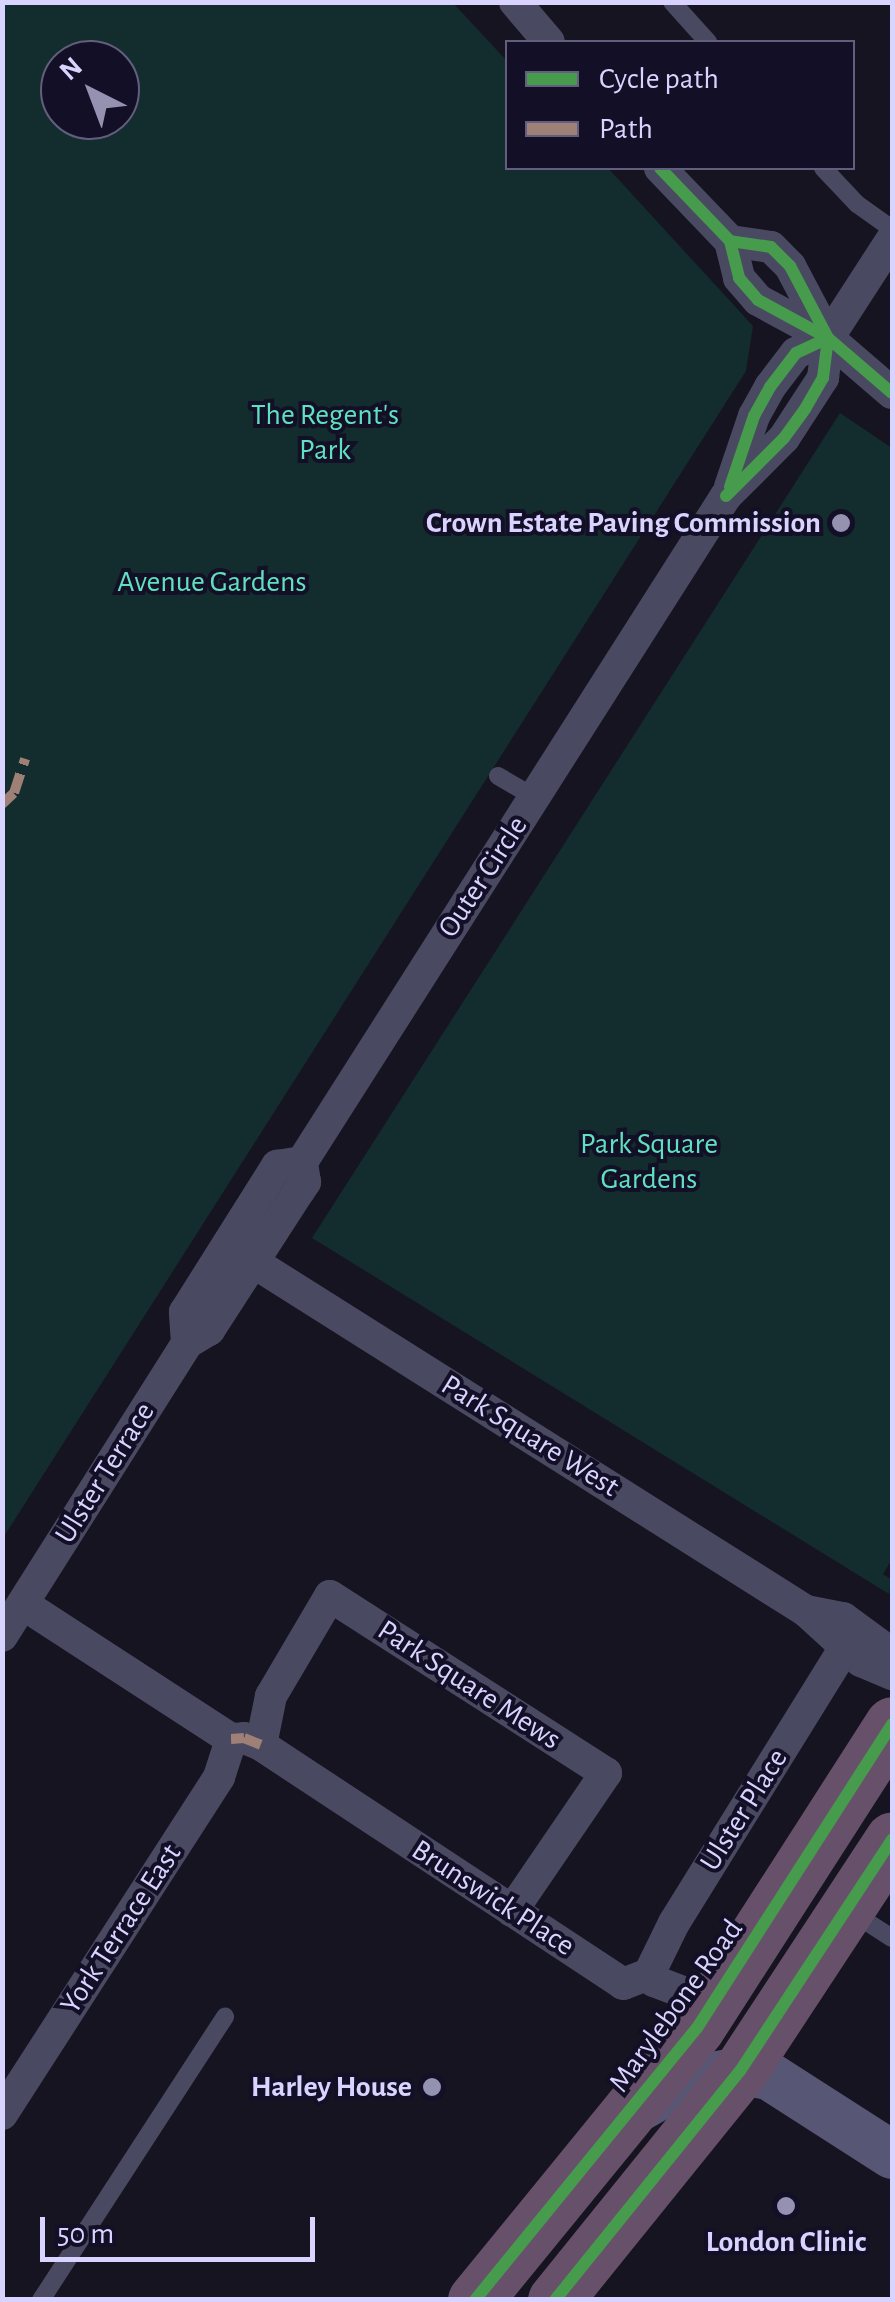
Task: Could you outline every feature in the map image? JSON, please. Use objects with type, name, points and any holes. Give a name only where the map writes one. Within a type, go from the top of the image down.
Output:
[{"type":"highway","name":"Marylebone Road","points":[[475,2300],[714,2004],[892,1724]]},
{"type":"highway","points":[[556,2300],[740,2071],[870,1924],[892,1840]]},
{"type":"street","points":[[662,170],[730,242],[739,278],[758,300],[828,338],[892,392]]},
{"type":"street","points":[[828,338],[892,239]]},
{"type":"street","points":[[730,242],[772,246],[790,266],[828,338]]},
{"type":"street","name":"Outer Circle","points":[[254,1262],[304,1182],[302,1162],[726,496],[754,416],[770,387],[796,354],[828,338]]},
{"type":"street","name":"Ulster Terrace","points":[[188,1342],[185,1312],[194,1297],[277,1166],[302,1162]]},
{"type":"street","name":"Ulster Terrace","points":[[23,1604],[188,1342],[209,1330],[254,1262]]},
{"type":"street","name":"Park Square West","points":[[254,1262],[806,1611],[844,1650],[877,1671],[892,1674]]},
{"type":"street","name":"Park Square Mews","points":[[246,1742],[330,1596],[606,1773],[512,1911]]},
{"type":"street","points":[[2,1636],[23,1604]]},
{"type":"street","name":"Brunswick Place","points":[[23,1604],[623,1984],[649,1974],[654,1981],[714,2004]]},
{"type":"street","name":"Park Square West","points":[[806,1611],[842,1618],[892,1654]]},
{"type":"street","name":"Ulster Place","points":[[649,1974],[674,1923],[844,1650]]},
{"type":"street","name":"York Terrace East","points":[[2,2114],[219,1776],[246,1742]]},
{"type":"street","points":[[628,2114],[685,2082],[740,2071],[769,2076],[892,2155]]},
{"type":"lane","points":[[672,2],[706,40]]},
{"type":"lane","points":[[825,170],[857,204],[892,230]]},
{"type":"lane","points":[[498,776],[534,797]]},
{"type":"lane","points":[[42,2300],[225,2017]]},
{"type":"green space","name":"The Regent's Park","points":[[3,2],[453,3],[505,59],[505,170],[610,170],[753,326],[746,371],[3,1538]]},
{"type":"green space","name":"Park Square Gardens","points":[[840,413],[892,448],[892,1559],[883,1574],[892,1580],[889,1594],[312,1238]]},
{"type":"marked path","points":[[2,804],[14,793],[25,759]]},
{"type":"marked path","points":[[231,1739],[244,1738],[261,1745]]},
{"type":"cycle path","points":[[662,170],[730,241],[739,278],[758,300],[828,338],[892,393]]},
{"type":"cycle path","points":[[726,496],[784,438],[805,409],[823,378],[828,338],[790,266],[771,247],[730,241]]},
{"type":"cycle path","points":[[730,487],[754,416],[770,387],[796,353],[828,338]]},
{"type":"cycle path","points":[[475,2300],[697,2028],[892,1724]]},
{"type":"cycle path","points":[[555,2300],[740,2071],[892,1840]]},
{"type":"place","name":"Crown Estate Paving Commission","points":[[841,523]]},
{"type":"place","name":"Harley House","points":[[432,2087]]},
{"type":"place","name":"London Clinic","points":[[786,2206]]},
{"type":"park label","name":"Avenue Gardens","points":[[212,582]]}]
